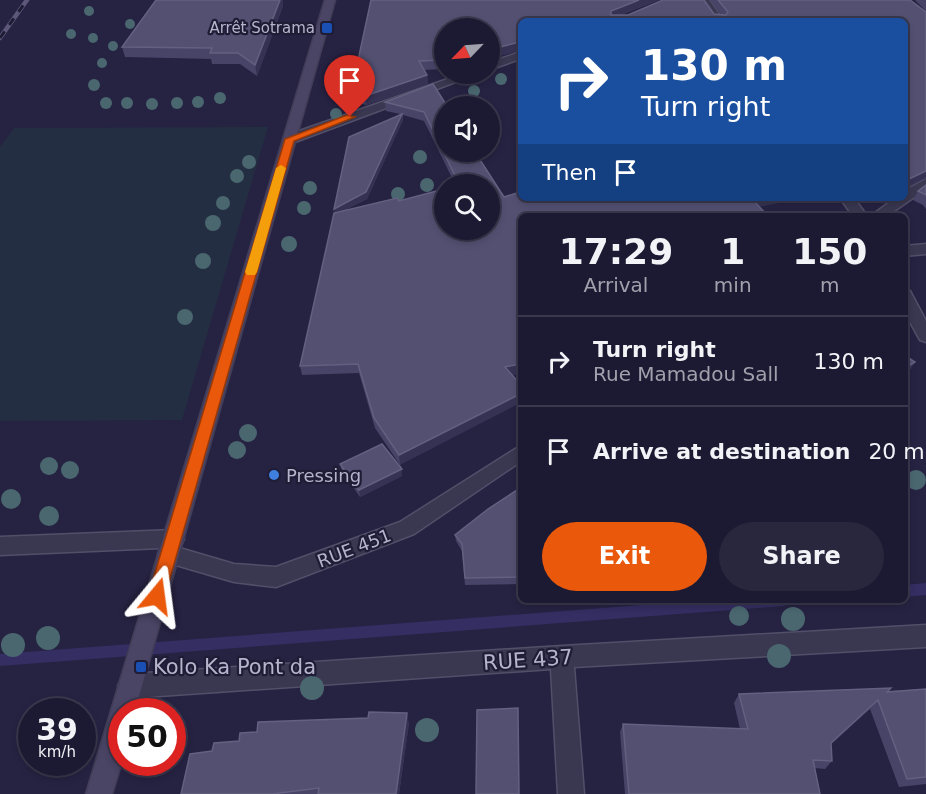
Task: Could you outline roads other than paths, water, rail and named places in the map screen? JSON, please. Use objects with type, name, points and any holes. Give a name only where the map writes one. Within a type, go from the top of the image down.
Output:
[{"type":"main road","points":[[127,698],[330,0]]},
{"type":"main road","points":[[99,794],[108,764]]},
{"type":"street","points":[[704,0],[717,18]]},
{"type":"street","points":[[500,63],[518,57]]},
{"type":"street","points":[[290,139],[443,84]]},
{"type":"street","points":[[908,195],[926,183]]},
{"type":"street","points":[[882,213],[900,201]]},
{"type":"street","points":[[908,250],[926,249]]},
{"type":"street","points":[[908,303],[926,336]]},
{"type":"street","name":"RUE 451","points":[[0,546],[171,546],[234,573],[276,576],[407,528],[518,454]]},
{"type":"street","name":"RUE 437","points":[[130,687],[562,657],[926,636]]},
{"type":"street","points":[[562,657],[572,794]]},
{"type":"waterway","points":[[908,591],[926,589]]},
{"type":"waterway","points":[[0,660],[745,603]]},
{"type":"railway","points":[[0,38],[27,0]]},
{"type":"place","name":"Arrêt Sotrama","points":[[327,28]]},
{"type":"place","name":"Pressing","points":[[274,475]]},
{"type":"place","name":"Kolo Ka Pont da","points":[[141,667]]}]
